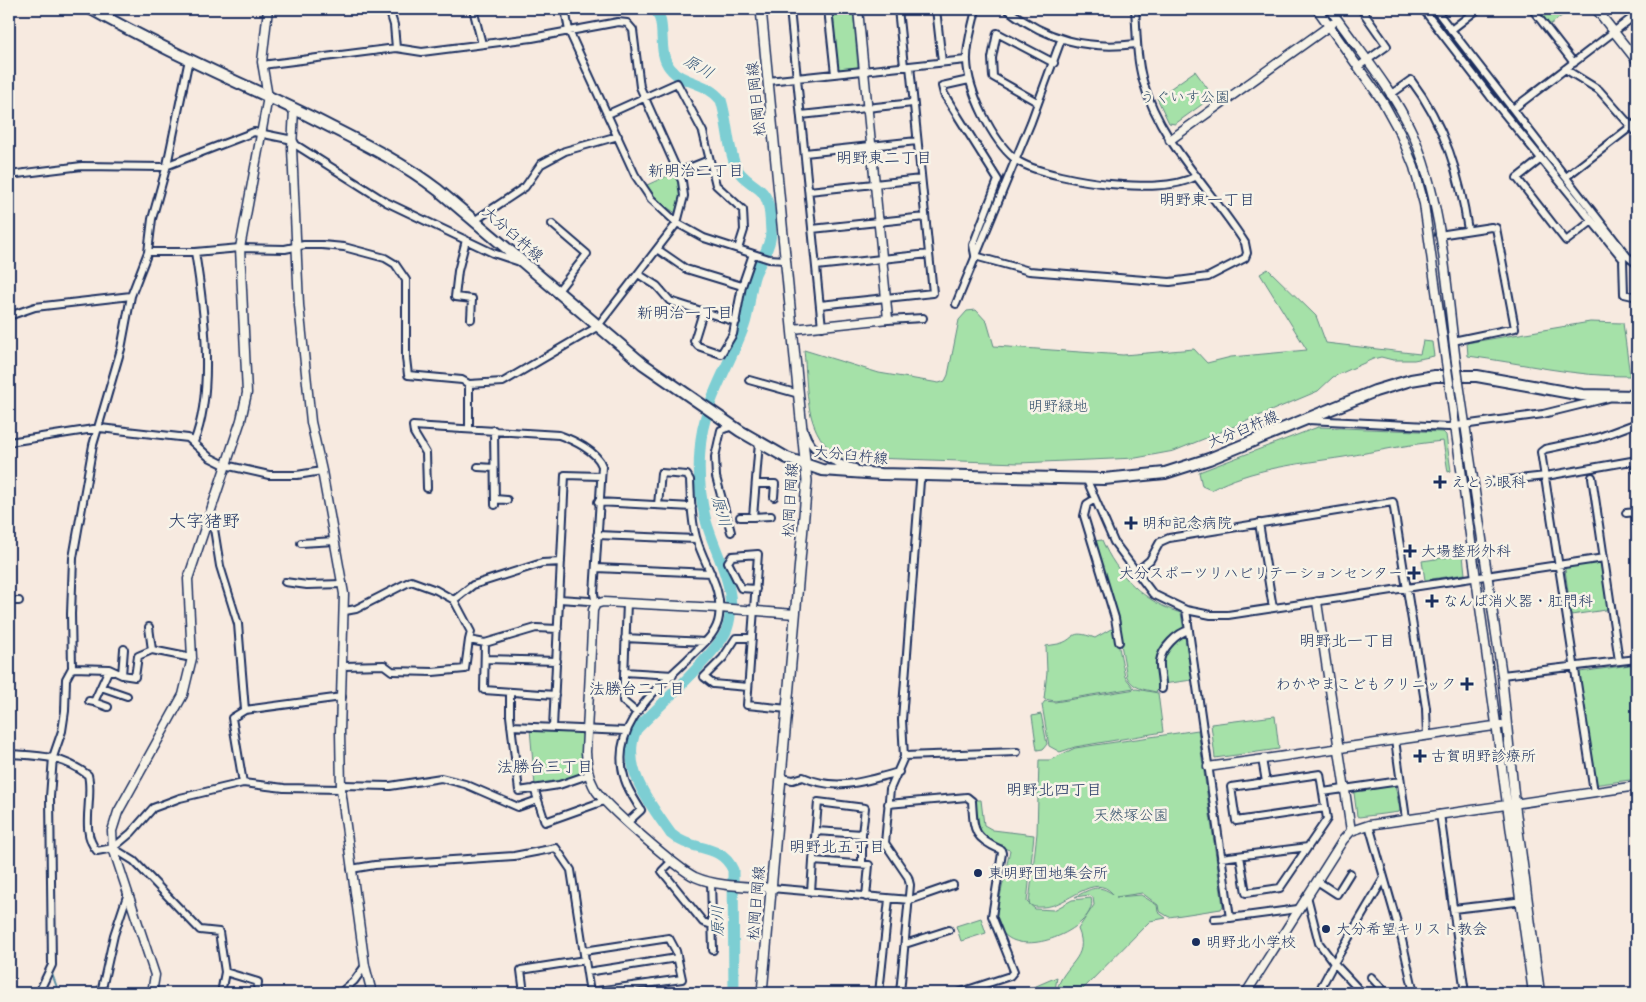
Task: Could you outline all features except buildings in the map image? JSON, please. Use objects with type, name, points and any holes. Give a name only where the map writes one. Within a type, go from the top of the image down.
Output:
[{"type":"main road","name":"大分臼杵線","points":[[91,9],[139,36],[294,109],[410,169],[643,364],[733,426],[787,458],[806,466],[836,471],[881,474],[1104,479],[1165,473],[1209,459],[1388,386],[1411,380],[1446,375],[1477,376],[1569,394],[1611,397],[1637,396]]},
{"type":"main road","name":"松岡日岡線","points":[[761,9],[806,466],[788,709],[771,888],[765,992]]},
{"type":"street","points":[[152,993],[155,974],[113,848],[112,831],[118,812],[183,696],[192,658],[188,579],[225,465],[242,420],[247,393],[240,248],[268,97],[262,66],[268,9]]},
{"type":"street","points":[[389,9],[394,25],[396,48]]},
{"type":"street","points":[[473,9],[482,44]]},
{"type":"street","points":[[564,9],[569,31],[635,175],[651,199],[677,223],[704,238],[769,260],[786,260]]},
{"type":"street","points":[[790,9],[822,327]]},
{"type":"street","points":[[828,9],[835,74]]},
{"type":"street","points":[[858,9],[887,320]]},
{"type":"street","points":[[820,305],[933,292],[913,103],[898,9]]},
{"type":"street","points":[[936,9],[942,62]]},
{"type":"street","points":[[976,9],[966,60],[970,80],[985,119],[1015,159],[1059,176],[1097,183],[1152,185],[1176,182],[1197,176]]},
{"type":"street","points":[[1007,9],[1024,22],[1061,40],[1101,46],[1136,44]]},
{"type":"street","points":[[975,256],[1009,267],[1050,273],[1170,282],[1200,279],[1216,275],[1245,258],[1246,247],[1170,140],[1157,117],[1145,88],[1136,44],[1135,9]]},
{"type":"street","points":[[1317,9],[1359,66],[1393,118],[1418,178],[1449,382],[1496,726],[1511,805],[1537,993],[1528,993]]},
{"type":"street","points":[[1330,9],[1390,95],[1409,126],[1422,157],[1431,189],[1502,675],[1508,724],[1511,805]]},
{"type":"street","points":[[1359,66],[1387,46],[1361,9]]},
{"type":"street","points":[[1423,9],[1490,96],[1592,222],[1626,258],[1637,264]]},
{"type":"street","points":[[1435,9],[1566,177],[1626,258],[1624,294],[1637,297]]},
{"type":"street","points":[[1452,30],[1478,9]]},
{"type":"street","points":[[1532,9],[1574,63]]},
{"type":"street","points":[[1596,9],[1637,61]]},
{"type":"street","points":[[1513,110],[1635,16],[1637,25]]},
{"type":"street","points":[[1170,140],[1337,20]]},
{"type":"street","points":[[148,252],[196,252],[240,248],[285,249],[304,245],[344,246],[385,258],[396,264],[406,280],[406,358],[408,376],[462,380],[469,384],[503,382],[597,327],[677,223],[684,196],[678,172],[644,98],[638,79],[634,32],[630,25],[618,22],[422,52],[396,48],[262,66]]},
{"type":"street","points":[[1037,102],[993,77],[992,58],[997,33],[1054,63]]},
{"type":"street","points":[[956,304],[1054,63],[1061,40]]},
{"type":"street","points":[[42,993],[41,988],[51,971],[53,958],[50,798],[53,757],[62,731],[66,679],[72,668],[70,614],[73,558],[90,462],[121,349],[131,296],[148,252],[152,219],[167,165],[189,59]]},
{"type":"street","points":[[768,81],[966,60]]},
{"type":"street","points":[[1565,70],[1599,90],[1634,124],[1637,133]]},
{"type":"street","points":[[970,80],[942,86],[944,94],[998,180],[973,245],[975,256]]},
{"type":"street","points":[[1390,95],[1411,80],[1431,110],[1447,143],[1458,176],[1468,230]]},
{"type":"street","points":[[608,114],[676,83],[703,132],[709,160],[718,187],[743,210],[744,230],[738,249]]},
{"type":"street","points":[[801,115],[913,103]]},
{"type":"street","points":[[294,109],[293,140],[299,305],[307,387],[311,422],[343,584],[345,611],[341,787],[365,966],[372,993]]},
{"type":"street","points":[[1566,177],[1634,124]]},
{"type":"street","points":[[9,176],[82,166],[167,165],[251,133],[261,133],[293,140]]},
{"type":"street","points":[[474,221],[525,187],[541,164],[565,151],[618,136]]},
{"type":"street","points":[[293,140],[296,146],[346,179],[386,202],[493,253],[524,263]]},
{"type":"street","points":[[805,153],[917,141]]},
{"type":"street","points":[[1541,159],[1517,178],[1566,241],[1592,222]]},
{"type":"street","points":[[678,172],[709,160]]},
{"type":"street","points":[[809,191],[921,179]]},
{"type":"street","points":[[812,229],[925,217]]},
{"type":"street","points":[[552,224],[587,254],[557,292]]},
{"type":"street","points":[[1439,235],[1493,227],[1498,231],[1515,328],[1453,341]]},
{"type":"street","points":[[466,240],[458,271],[455,297],[472,299],[471,319]]},
{"type":"street","points":[[657,249],[686,269],[742,286]]},
{"type":"street","points":[[194,442],[204,406],[203,312],[196,252]]},
{"type":"street","points":[[703,312],[694,340],[698,346],[721,354],[732,338],[742,286],[754,254]]},
{"type":"street","points":[[816,266],[929,254]]},
{"type":"street","points":[[638,274],[657,286],[670,302],[736,322]]},
{"type":"street","points":[[9,316],[34,307],[131,296]]},
{"type":"street","points":[[793,329],[923,318]]},
{"type":"street","points":[[749,380],[799,394]]},
{"type":"street","points":[[469,384],[469,428]]},
{"type":"street","points":[[1305,420],[1455,427],[1570,408],[1611,397]]},
{"type":"street","points":[[802,422],[810,443],[824,458],[839,465],[881,474]]},
{"type":"street","points":[[1594,792],[1560,564],[1541,452],[1546,448],[1596,438],[1637,423]]},
{"type":"street","points":[[427,488],[426,453],[414,433],[413,426],[559,435],[573,440],[600,459],[602,466],[598,502],[594,594],[596,604],[593,610],[587,730],[588,775],[604,801],[672,861],[695,877],[723,884],[889,899],[910,900],[953,885]]},
{"type":"street","points":[[731,532],[716,477],[715,457],[722,430],[733,426]]},
{"type":"street","points":[[9,442],[100,428],[188,438],[208,457],[225,465],[269,475],[297,475],[322,471]]},
{"type":"street","points":[[494,430],[495,502],[507,500]]},
{"type":"street","points":[[753,517],[759,442]]},
{"type":"street","points":[[1490,482],[1546,476],[1636,460],[1635,469]]},
{"type":"street","points":[[478,467],[494,468]]},
{"type":"street","points":[[628,822],[641,810],[625,780],[620,761],[625,732],[636,712],[705,642],[716,627],[722,608],[718,589],[696,539],[690,480],[687,475],[661,473],[658,505]]},
{"type":"street","points":[[900,993],[910,900],[908,877],[884,843],[890,789],[899,772],[904,756],[904,702],[920,481],[924,474]]},
{"type":"street","points":[[553,728],[565,475],[600,476]]},
{"type":"street","points":[[1592,477],[1619,661]]},
{"type":"street","points":[[1086,478],[1114,542],[1153,594],[1186,610],[1221,615],[1487,577],[1604,558]]},
{"type":"street","points":[[756,484],[775,484],[774,497]]},
{"type":"street","points":[[1095,499],[1087,504],[1084,516],[1115,618],[1119,642]]},
{"type":"street","points":[[598,502],[692,507]]},
{"type":"street","points":[[1137,571],[1150,560],[1157,546],[1164,540],[1393,502],[1427,716],[1427,736]]},
{"type":"street","points":[[211,509],[220,566],[238,624],[245,710]]},
{"type":"street","points":[[1626,514],[1637,512]]},
{"type":"street","points":[[740,517],[771,516]]},
{"type":"street","points":[[1259,523],[1273,608]]},
{"type":"street","points":[[597,535],[696,539]]},
{"type":"street","points":[[301,543],[335,541]]},
{"type":"street","points":[[756,589],[741,588],[728,562],[732,556],[758,554],[756,589],[747,706],[788,709]]},
{"type":"street","points":[[454,600],[474,585],[542,563],[561,562]]},
{"type":"street","points":[[596,568],[711,573]]},
{"type":"street","points":[[343,666],[384,665],[392,671],[433,672],[465,669],[471,632],[454,600],[436,590],[411,581],[356,609],[345,611]]},
{"type":"street","points":[[285,582],[306,585],[343,584]]},
{"type":"street","points":[[560,599],[589,601],[596,604],[603,602],[627,603],[795,614]]},
{"type":"street","points":[[9,601],[19,601]]},
{"type":"street","points":[[1317,602],[1351,831]]},
{"type":"street","points":[[627,603],[623,701],[636,712]]},
{"type":"street","points":[[1186,610],[1230,918]]},
{"type":"street","points":[[149,627],[152,650]]},
{"type":"street","points":[[469,640],[485,643],[536,628],[558,629]]},
{"type":"street","points":[[1162,689],[1160,660],[1163,652],[1182,632],[1189,630]]},
{"type":"street","points":[[625,638],[705,642]]},
{"type":"street","points":[[748,687],[713,684],[704,677],[723,658],[736,638],[752,638]]},
{"type":"street","points":[[485,643],[484,690],[555,695]]},
{"type":"street","points":[[122,676],[124,649]]},
{"type":"street","points":[[72,668],[109,669],[122,676],[135,677],[138,656],[152,650],[192,658]]},
{"type":"street","points":[[485,659],[557,661]]},
{"type":"street","points":[[1502,675],[1637,659]]},
{"type":"street","points":[[108,707],[91,701],[101,687],[109,669]]},
{"type":"street","points":[[624,672],[673,675]]},
{"type":"street","points":[[101,687],[126,696]]},
{"type":"street","points":[[510,692],[511,726],[519,791],[559,785],[588,775]]},
{"type":"street","points":[[243,783],[232,718],[245,710],[342,697]]},
{"type":"street","points":[[1208,767],[1508,724]]},
{"type":"street","points":[[511,726],[625,732]]},
{"type":"street","points":[[1395,740],[1406,819]]},
{"type":"street","points":[[904,756],[1017,752]]},
{"type":"street","points":[[9,754],[53,757],[69,762],[88,775],[88,820],[91,841],[97,851],[113,848],[131,833],[153,808],[180,798],[243,783],[284,788],[390,786],[441,778],[465,784],[518,807],[538,800]]},
{"type":"street","points":[[1262,759],[1266,782]]},
{"type":"street","points":[[780,778],[793,780],[803,777],[818,784],[842,786],[899,772]]},
{"type":"street","points":[[1240,856],[1246,893],[1280,888],[1327,819],[1320,774],[1231,787],[1236,821],[1325,808]]},
{"type":"street","points":[[1323,792],[1400,781]]},
{"type":"street","points":[[1246,993],[1298,909],[1351,831],[1369,825],[1406,819],[1637,786]]},
{"type":"street","points":[[534,788],[545,822],[604,801]]},
{"type":"street","points":[[888,804],[967,797],[972,801],[976,834],[984,842],[1001,850],[992,916],[1014,971],[1010,976],[958,993]]},
{"type":"street","points":[[811,892],[818,802],[865,808],[862,834],[862,864]]},
{"type":"street","points":[[1440,814],[1465,993]]},
{"type":"street","points":[[1369,825],[1402,940],[1414,993]]},
{"type":"street","points":[[816,831],[862,834]]},
{"type":"street","points":[[1221,858],[1308,847]]},
{"type":"street","points":[[113,848],[134,861],[200,930],[219,932],[224,972],[220,993]]},
{"type":"street","points":[[351,869],[375,865],[514,856],[556,848],[571,870],[590,993],[682,979],[678,958],[669,938],[584,951]]},
{"type":"street","points":[[672,861],[662,871],[703,922],[712,925]]},
{"type":"street","points":[[813,861],[868,865],[866,897]]},
{"type":"street","points":[[1317,881],[1337,894],[1350,873]]},
{"type":"street","points":[[1318,993],[1384,878]]},
{"type":"street","points":[[712,882],[713,950]]},
{"type":"street","points":[[101,993],[114,935],[128,892]]},
{"type":"street","points":[[1307,896],[1319,943],[1334,963],[1362,993]]},
{"type":"street","points":[[879,993],[889,899]]},
{"type":"street","points":[[1453,909],[1524,901]]},
{"type":"street","points":[[1214,919],[1298,909]]},
{"type":"street","points":[[905,944],[949,930]]},
{"type":"street","points":[[587,972],[678,958]]},
{"type":"street","points":[[524,993],[521,970],[585,960]]},
{"type":"street","points":[[340,993],[354,981],[365,966]]},
{"type":"street","points":[[224,972],[255,980],[259,985],[258,993]]},
{"type":"street","points":[[1371,978],[1386,993]]},
{"type":"street","points":[[1322,986],[1329,993]]},
{"type":"green space","points":[[830,9],[853,9],[858,68],[838,71]]},
{"type":"green space","points":[[1535,9],[1571,9],[1551,24],[1548,24]]},
{"type":"green space","name":"うぐいす公園","points":[[1195,71],[1213,96],[1207,101],[1203,99],[1204,103],[1175,124],[1169,123],[1157,98]]},
{"type":"green space","points":[[676,172],[681,200],[677,214],[659,202],[647,185]]},
{"type":"green space","name":"明野緑地","points":[[1268,269],[1316,316],[1326,343],[1420,354],[1423,341],[1432,342],[1434,356],[1414,360],[1393,360],[1381,357],[1373,359],[1333,377],[1318,391],[1216,434],[1174,451],[1136,458],[1019,463],[842,457],[829,449],[820,438],[814,425],[807,396],[804,350],[879,373],[939,383],[945,381],[948,375],[959,320],[967,311],[976,310],[987,322],[994,346],[1123,355],[1194,349],[1207,363],[1231,357],[1307,350],[1260,274]]},
{"type":"green space","points":[[1590,322],[1623,323],[1630,376],[1569,372],[1468,356],[1467,343]]},
{"type":"green space","points":[[1318,427],[1443,432],[1446,435],[1451,471],[1448,472],[1443,441],[1276,468],[1243,477],[1211,490],[1202,486],[1199,472]]},
{"type":"green space","points":[[1102,540],[1115,564],[1133,586],[1155,602],[1181,613],[1192,680],[1163,684],[1156,692],[1136,686],[1127,677],[1116,617],[1094,541]]},
{"type":"green space","points":[[1463,555],[1465,574],[1425,580],[1422,561]]},
{"type":"green space","points":[[1602,561],[1609,606],[1606,610],[1571,615],[1565,569],[1569,564]]},
{"type":"green space","points":[[1111,629],[1116,633],[1125,677],[1134,688],[1055,701],[1044,699],[1047,672],[1046,646],[1064,642],[1076,634],[1095,638]]},
{"type":"green space","points":[[1637,664],[1637,779],[1593,785],[1578,676],[1580,672]]},
{"type":"green space","points":[[1136,689],[1158,693],[1163,732],[1075,747],[1060,752],[1049,746],[1042,705],[1045,701],[1055,702]]},
{"type":"green space","points":[[1041,714],[1047,744],[1043,749],[1037,750],[1032,716]]},
{"type":"green space","points":[[1275,716],[1279,749],[1215,758],[1211,724]]},
{"type":"green space","points":[[530,729],[580,732],[583,736],[583,771],[568,780],[535,786]]},
{"type":"green space","name":"天然塚公園","points":[[1198,730],[1223,906],[1221,909],[1169,917],[1159,911],[1158,905],[1142,893],[1116,897],[1141,895],[1157,905],[1158,912],[1166,918],[1150,921],[1079,993],[1059,993],[1057,990],[1060,981],[1079,955],[1081,939],[1078,929],[1094,905],[1093,897],[1089,895],[1075,897],[1095,888],[1103,889],[1113,894],[1106,888],[1097,886],[1052,905],[1035,907],[1029,903],[1037,833],[1039,760],[1050,760],[1075,748]]},
{"type":"green space","points":[[1395,785],[1399,812],[1357,816],[1354,793],[1356,791]]},
{"type":"green space","points":[[976,800],[981,800],[984,825],[993,830],[1034,835],[1027,902],[1035,909],[1054,910],[1072,900],[1091,898],[1090,911],[1080,923],[1065,933],[1047,940],[1028,943],[1012,940],[1001,930],[997,911],[1010,850],[1003,848],[1003,845],[985,841],[976,827]]},
{"type":"green space","points":[[981,918],[986,933],[961,941],[956,926]]},
{"type":"green space","points":[[1057,977],[1055,991],[1058,993],[1020,993]]},
{"type":"waterway","name":"原川","points":[[655,9],[661,23],[666,61],[675,73],[708,89],[721,100],[736,167],[743,177],[764,194],[770,215],[771,237],[755,274],[744,326],[711,402],[702,433],[700,450],[700,485],[704,512],[729,587],[731,601],[727,629],[722,639],[700,665],[636,730],[632,744],[632,758],[640,785],[646,798],[671,834],[679,840],[721,855],[733,870],[734,993]]},
{"type":"waterway","points":[[51,971],[59,993]]},
{"type":"place","name":"えとう眼科","points":[[1440,482]]},
{"type":"place","name":"明和記念病院","points":[[1131,523]]},
{"type":"place","name":"大場整形外科","points":[[1410,551]]},
{"type":"place","name":"大分スポーツリハビリテーションセンター","points":[[1414,573]]},
{"type":"place","name":"なんば消火器・肛門科","points":[[1432,601]]},
{"type":"place","name":"わかやまこどもクリニック","points":[[1467,684]]},
{"type":"place","name":"古賀明野診療所","points":[[1420,756]]},
{"type":"place","name":"東明野団地集会所","points":[[978,873]]},
{"type":"place","name":"大分希望キリスト教会","points":[[1326,929]]},
{"type":"place","name":"明野北小学校","points":[[1196,942]]},
{"type":"district","name":"明野東二丁目","points":[[884,157]]},
{"type":"district","name":"新明治二丁目","points":[[696,170]]},
{"type":"district","name":"明野東一丁目","points":[[1207,199]]},
{"type":"district","name":"新明治一丁目","points":[[685,312]]},
{"type":"district","name":"大字猪野","points":[[204,521]]},
{"type":"district","name":"明野北一丁目","points":[[1347,640]]},
{"type":"district","name":"法勝台二丁目","points":[[637,688]]},
{"type":"district","name":"法勝台三丁目","points":[[545,766]]},
{"type":"district","name":"明野北四丁目","points":[[1054,789]]},
{"type":"district","name":"明野北五丁目","points":[[837,846]]}]
